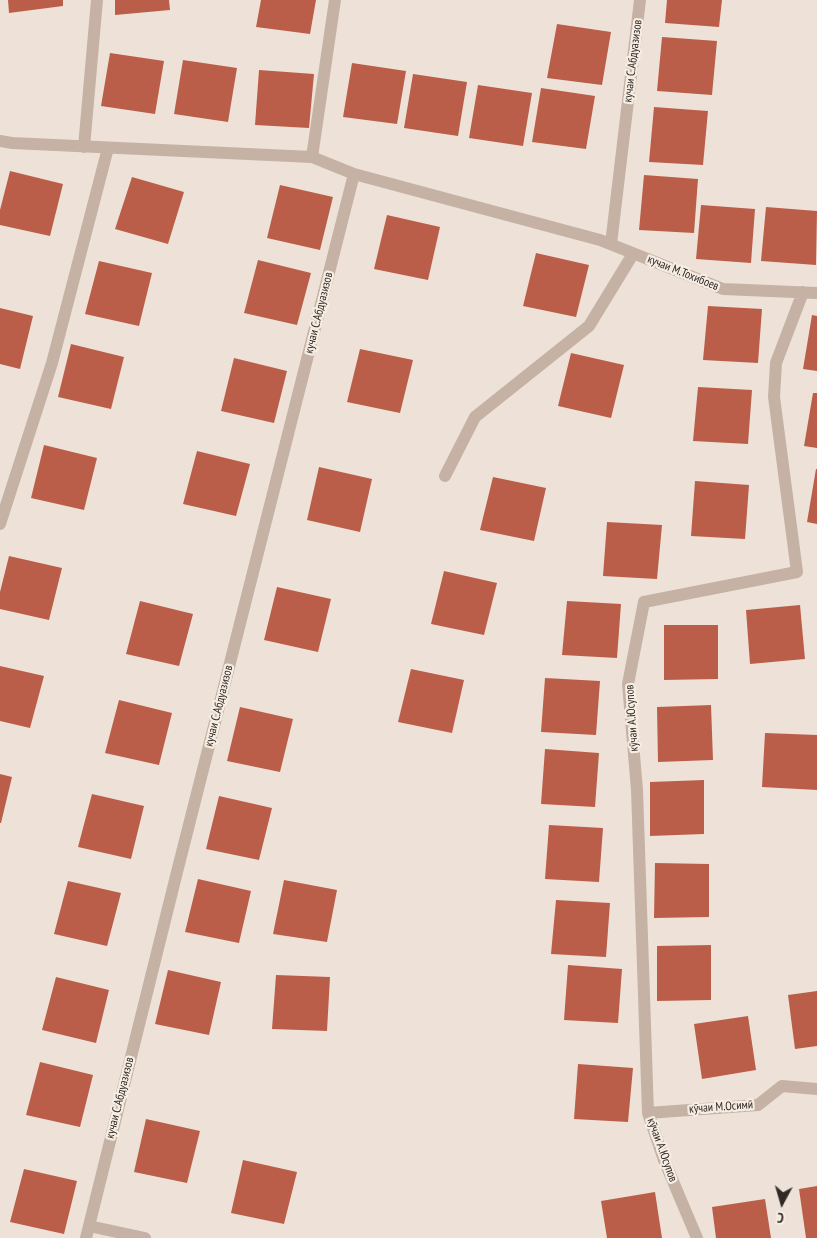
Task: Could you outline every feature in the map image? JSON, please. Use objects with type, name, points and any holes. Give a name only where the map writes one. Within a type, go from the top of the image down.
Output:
[{"type":"street","points":[[84,147],[97,0]]},
{"type":"street","points":[[312,156],[335,0]]},
{"type":"street","name":"кучаи С.Абдуазизов","points":[[611,244],[640,0]]},
{"type":"street","points":[[0,141],[84,147],[312,156],[354,174],[611,244]]},
{"type":"street","points":[[0,524],[52,363],[108,148]]},
{"type":"street","name":"кучаи С.Абдуазизов","points":[[87,1232],[354,174]]},
{"type":"street","name":"кучаи М.Тохибоев","points":[[611,244],[723,290],[817,293]]},
{"type":"street","points":[[445,476],[474,417],[589,326],[633,254]]},
{"type":"street","name":"кӯчаи А.Юсупов","points":[[698,1238],[664,1160],[648,1113],[637,790],[628,684],[644,602],[797,572],[774,397],[776,363],[803,292]]},
{"type":"street","name":"кӯчаи М.Осимӣ","points":[[648,1113],[758,1105],[782,1086],[817,1089]]},
{"type":"street","points":[[87,1232],[146,1238]]},
{"type":"building","points":[[8,0],[63,0],[63,6],[9,13]]},
{"type":"building","points":[[115,0],[169,0],[170,10],[115,15]]},
{"type":"building","points":[[261,0],[316,0],[310,34],[256,27]]},
{"type":"building","points":[[667,0],[722,0],[719,27],[665,23]]},
{"type":"building","points":[[557,24],[611,32],[602,85],[547,78]]},
{"type":"building","points":[[662,37],[717,41],[712,95],[657,91]]},
{"type":"building","points":[[110,53],[164,61],[155,114],[101,106]]},
{"type":"building","points":[[183,60],[237,68],[228,122],[174,114]]},
{"type":"building","points":[[352,63],[406,71],[397,124],[343,117]]},
{"type":"building","points":[[259,70],[314,74],[309,128],[255,125]]},
{"type":"building","points":[[413,74],[467,82],[458,136],[404,128]]},
{"type":"building","points":[[478,85],[532,93],[523,146],[469,138]]},
{"type":"building","points":[[541,88],[595,96],[586,149],[532,142]]},
{"type":"building","points":[[654,107],[708,111],[703,165],[649,162]]},
{"type":"building","points":[[10,171],[63,184],[50,236],[0,225],[0,210]]},
{"type":"building","points":[[644,175],[698,179],[694,233],[639,230]]},
{"type":"building","points":[[132,177],[184,192],[168,244],[115,229]]},
{"type":"building","points":[[280,185],[333,197],[320,250],[267,238]]},
{"type":"building","points":[[701,205],[755,209],[751,263],[696,259]]},
{"type":"building","points":[[766,207],[817,211],[816,265],[761,261]]},
{"type":"building","points":[[387,215],[440,227],[428,280],[374,269]]},
{"type":"building","points":[[536,253],[589,265],[576,317],[523,306]]},
{"type":"building","points":[[258,260],[311,273],[297,325],[244,313]]},
{"type":"building","points":[[99,261],[152,273],[139,326],[85,314]]},
{"type":"building","points":[[708,306],[762,309],[758,363],[703,360]]},
{"type":"building","points":[[0,308],[33,316],[20,369],[0,364]]},
{"type":"building","points":[[812,315],[817,316],[817,371],[803,369]]},
{"type":"building","points":[[71,344],[124,357],[111,409],[58,397]]},
{"type":"building","points":[[360,349],[413,360],[400,413],[347,402]]},
{"type":"building","points":[[571,353],[624,365],[611,418],[558,406]]},
{"type":"building","points":[[234,358],[287,371],[274,423],[221,411]]},
{"type":"building","points":[[698,387],[752,390],[748,444],[693,441]]},
{"type":"building","points":[[813,393],[817,393],[817,448],[804,446]]},
{"type":"building","points":[[44,445],[97,458],[84,510],[31,498]]},
{"type":"building","points":[[197,451],[250,464],[236,516],[183,504]]},
{"type":"building","points":[[319,467],[372,479],[360,532],[307,520]]},
{"type":"building","points":[[817,469],[817,524],[807,522]]},
{"type":"building","points":[[493,477],[546,488],[534,541],[480,530]]},
{"type":"building","points":[[695,481],[749,485],[745,539],[691,536]]},
{"type":"building","points":[[607,522],[662,525],[657,579],[603,576]]},
{"type":"building","points":[[9,556],[62,568],[49,620],[0,609],[0,592]]},
{"type":"building","points":[[444,571],[497,583],[484,635],[431,624]]},
{"type":"building","points":[[277,587],[331,599],[318,652],[264,640]]},
{"type":"building","points":[[140,601],[193,614],[179,666],[126,654]]},
{"type":"building","points":[[567,601],[621,604],[617,658],[562,655]]},
{"type":"building","points":[[800,605],[805,659],[750,664],[746,610]]},
{"type":"building","points":[[664,625],[718,625],[718,679],[664,680]]},
{"type":"building","points":[[0,666],[44,676],[30,728],[0,721]]},
{"type":"building","points":[[411,669],[464,680],[452,733],[398,722]]},
{"type":"building","points":[[545,678],[600,681],[596,735],[541,732]]},
{"type":"building","points":[[119,700],[172,713],[159,765],[105,753]]},
{"type":"building","points":[[711,705],[713,760],[658,762],[657,707]]},
{"type":"building","points":[[240,707],[293,719],[280,772],[227,761]]},
{"type":"building","points":[[765,733],[817,735],[817,790],[762,787]]},
{"type":"building","points":[[545,749],[599,753],[595,807],[541,804]]},
{"type":"building","points":[[0,774],[12,777],[1,823],[0,823]]},
{"type":"building","points":[[704,780],[704,834],[650,836],[650,782]]},
{"type":"building","points":[[92,794],[144,806],[131,859],[78,847]]},
{"type":"building","points":[[219,796],[272,808],[259,860],[206,849]]},
{"type":"building","points":[[549,825],[603,828],[599,882],[545,879]]},
{"type":"building","points":[[655,863],[709,864],[709,917],[654,918]]},
{"type":"building","points":[[198,879],[251,891],[239,943],[185,932]]},
{"type":"building","points":[[284,880],[337,890],[327,942],[273,934]]},
{"type":"building","points":[[68,881],[121,893],[107,946],[54,934]]},
{"type":"building","points":[[556,900],[610,903],[606,957],[551,954]]},
{"type":"building","points":[[711,945],[711,1000],[657,1001],[657,946]]},
{"type":"building","points":[[568,965],[622,969],[618,1023],[564,1020]]},
{"type":"building","points":[[168,970],[221,982],[209,1035],[155,1024]]},
{"type":"building","points":[[276,975],[330,977],[327,1031],[272,1029]]},
{"type":"building","points":[[56,977],[109,990],[96,1043],[42,1030]]},
{"type":"building","points":[[817,991],[817,1046],[795,1049],[788,995]]},
{"type":"building","points":[[748,1016],[756,1070],[702,1079],[694,1024]]},
{"type":"building","points":[[40,1062],[93,1075],[80,1127],[26,1115]]},
{"type":"building","points":[[578,1064],[633,1068],[628,1122],[574,1119]]},
{"type":"building","points":[[146,1119],[200,1131],[187,1183],[134,1172]]},
{"type":"building","points":[[243,1160],[297,1172],[284,1224],[231,1213]]},
{"type":"building","points":[[24,1169],[77,1181],[64,1234],[10,1222]]},
{"type":"building","points":[[817,1186],[817,1238],[806,1238],[799,1189]]},
{"type":"building","points":[[655,1192],[662,1238],[607,1238],[601,1201]]},
{"type":"building","points":[[765,1199],[771,1238],[716,1238],[712,1207]]}]
